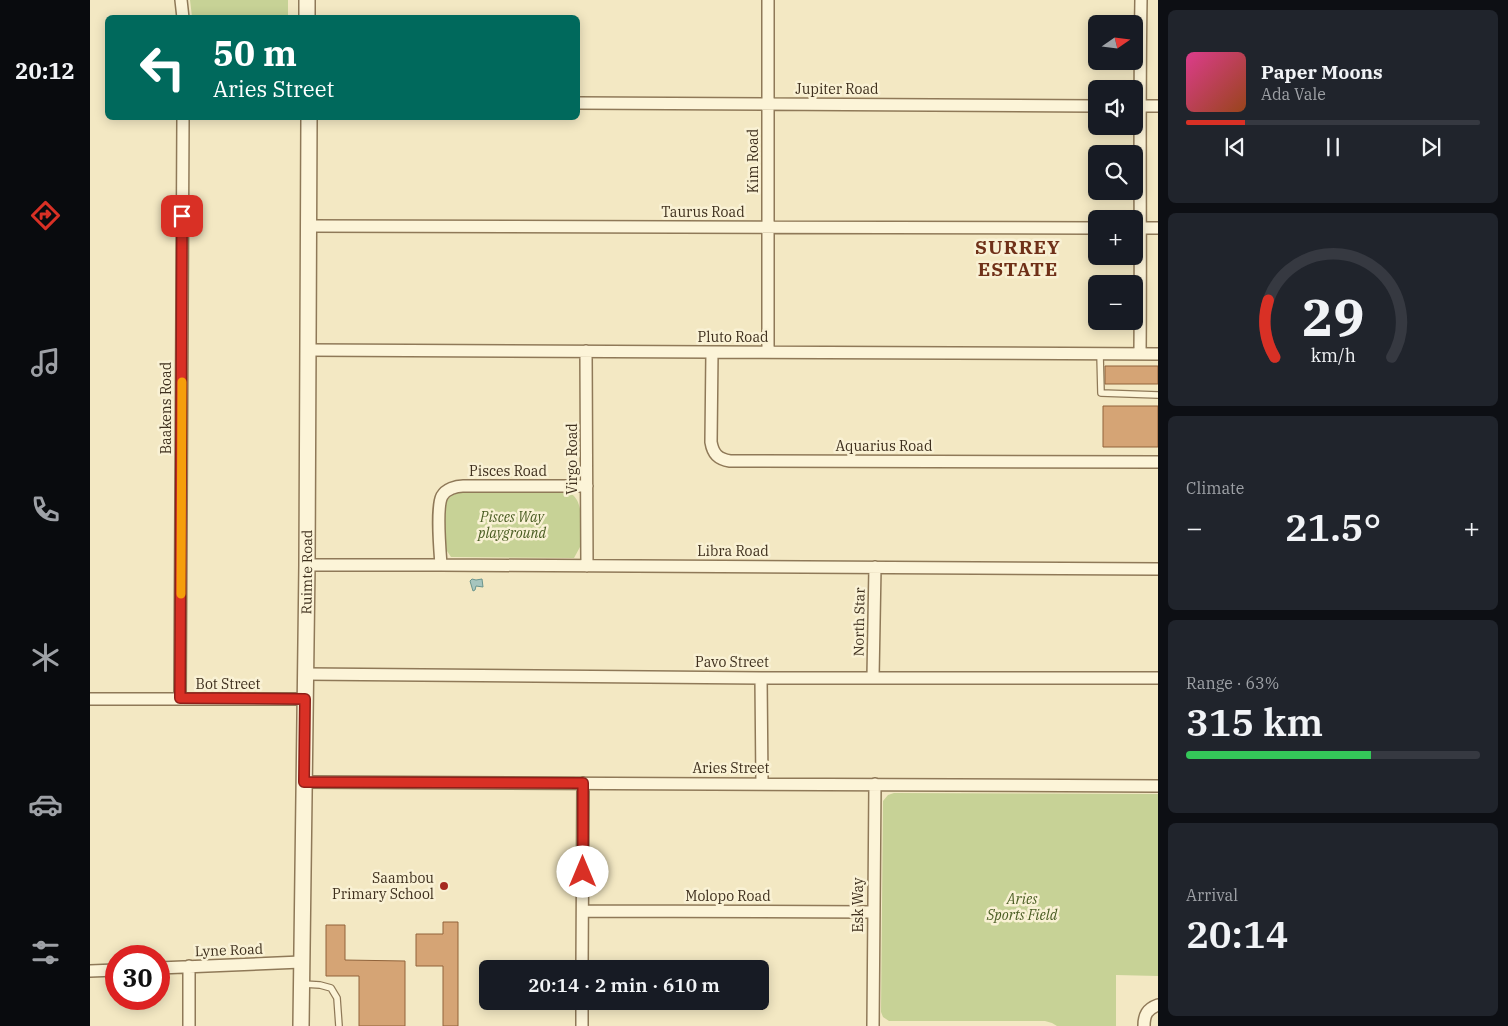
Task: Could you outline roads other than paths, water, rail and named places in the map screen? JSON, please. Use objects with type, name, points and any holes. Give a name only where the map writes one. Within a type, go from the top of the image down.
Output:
[{"type":"street","points":[[181,0],[183,15]]},
{"type":"street","points":[[307,0],[307,15]]},
{"type":"street","name":"Kim Road","points":[[768,0],[768,352]]},
{"type":"street","points":[[1137,80],[1141,0]]},
{"type":"street","name":"Jupiter Road","points":[[580,104],[1088,106]]},
{"type":"street","points":[[1143,106],[1158,106]]},
{"type":"street","name":"Baakens Road","points":[[180,698],[183,120]]},
{"type":"street","name":"Ruimte Road","points":[[301,1026],[307,566],[309,120]]},
{"type":"street","points":[[1136,135],[1137,210]]},
{"type":"street","name":"Taurus Road","points":[[309,226],[1088,228]]},
{"type":"street","points":[[1143,228],[1158,228]]},
{"type":"street","points":[[1138,265],[1140,354]]},
{"type":"street","name":"Pluto Road","points":[[308,350],[1158,354]]},
{"type":"street","name":"Virgo Road","points":[[586,351],[587,566]]},
{"type":"street","name":"Aquarius Road","points":[[712,352],[711,442],[712,450],[716,456],[723,459],[740,461],[1158,462]]},
{"type":"street","name":"Pisces Road","points":[[441,565],[440,505],[441,497],[448,490],[463,486],[587,486]]},
{"type":"street","name":"Libra Road","points":[[307,566],[1158,569]]},
{"type":"street","name":"North Star","points":[[873,677],[875,567]]},
{"type":"street","name":"Pavo Street","points":[[306,674],[761,678],[1158,678]]},
{"type":"street","points":[[761,678],[762,784]]},
{"type":"street","name":"Bot Street","points":[[90,699],[305,699]]},
{"type":"street","name":"Aries Street","points":[[304,782],[1158,786]]},
{"type":"street","points":[[582,960],[583,783]]},
{"type":"street","name":"Esk Way","points":[[873,1026],[874,784]]},
{"type":"street","name":"Molopo Road","points":[[582,911],[873,912]]},
{"type":"street","name":"Lyne Road","points":[[170,967],[301,962]]},
{"type":"street","points":[[188,1026],[189,966]]},
{"type":"street","points":[[90,971],[105,970]]},
{"type":"street","points":[[1144,1026],[1144,1018],[1147,1012],[1158,1005]]},
{"type":"street","points":[[582,1010],[582,1026]]},
{"type":"lane","points":[[1100,354],[1101,393],[1158,395]]},
{"type":"lane","points":[[301,984],[320,985],[331,988],[337,998],[339,1026]]},
{"type":"water","points":[[472,579],[482,579],[483,587],[476,586],[473,591],[470,581]]},
{"type":"place","name":"Saambou Primary School","points":[[444,886]]},
{"type":"district","name":"SURREY ESTATE","points":[[1018,258]]},
{"type":"park label","name":"Pisces Way playground","points":[[512,526]]},
{"type":"park label","name":"Aries Sports Field","points":[[1022,908]]}]
